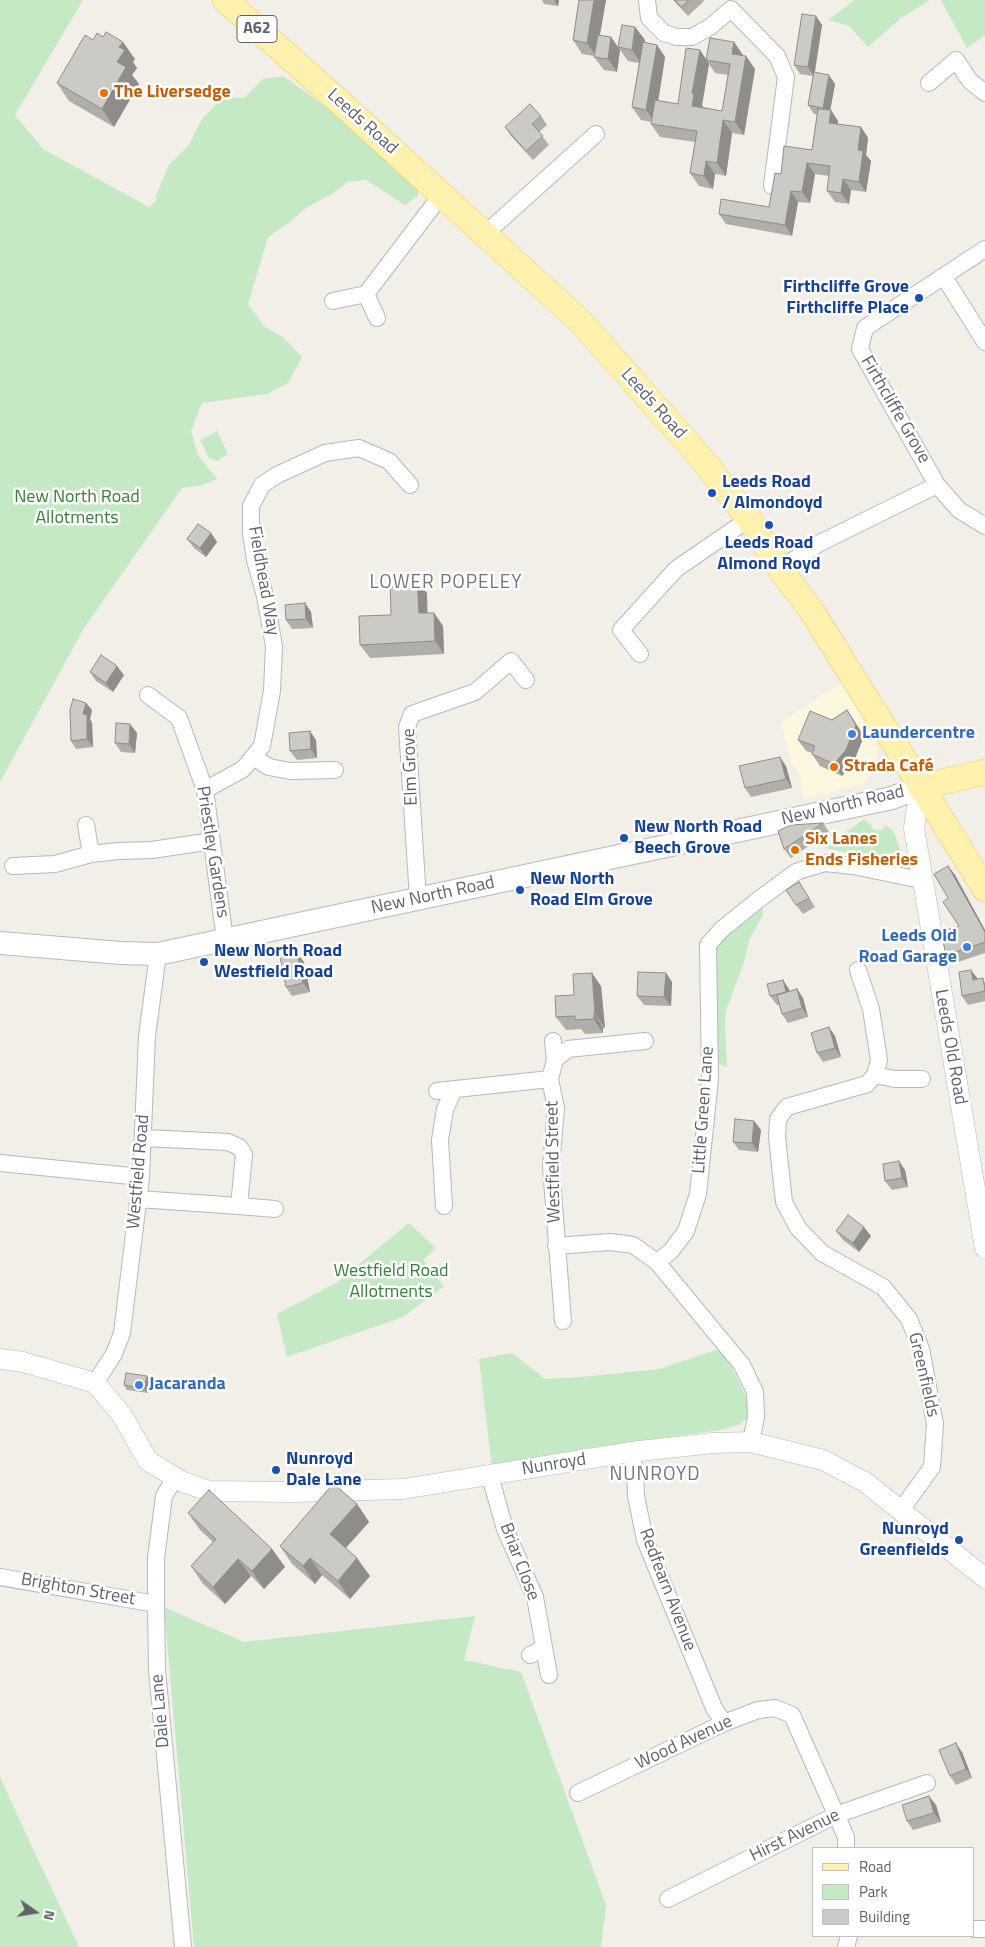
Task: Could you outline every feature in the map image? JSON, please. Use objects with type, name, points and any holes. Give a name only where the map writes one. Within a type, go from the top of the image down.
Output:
[{"type":"main road","name":"Leeds Road","points":[[227,0],[442,194],[590,333],[702,459],[749,519],[780,569],[811,610],[985,889]]},
{"type":"main road","points":[[920,787],[985,772]]},
{"type":"main road","name":"New North Road","points":[[0,943],[121,953],[158,954],[884,799],[920,787]]},
{"type":"street","points":[[646,0],[649,18],[664,33],[677,37],[692,37],[710,27],[736,5],[777,56],[786,77],[772,186]]},
{"type":"street","points":[[929,83],[956,60],[970,81],[985,93]]},
{"type":"street","points":[[485,234],[596,134]]},
{"type":"street","points":[[333,301],[366,294],[442,194]]},
{"type":"street","name":"Firthcliffe Grove","points":[[985,249],[865,328],[860,350],[937,485],[959,510],[985,526]]},
{"type":"street","points":[[944,277],[985,342]]},
{"type":"street","points":[[366,294],[377,318]]},
{"type":"street","name":"Fieldhead Way","points":[[205,790],[243,769],[262,746],[272,690],[274,646],[251,533],[252,506],[262,485],[277,475],[325,453],[359,448],[390,461],[410,485]]},
{"type":"street","points":[[780,569],[818,544],[937,485]]},
{"type":"street","points":[[640,654],[621,630],[676,569],[749,519]]},
{"type":"street","name":"Elm Grove","points":[[418,899],[407,727],[412,714],[474,692],[511,661],[526,680]]},
{"type":"street","name":"Priestley Gardens","points":[[148,695],[179,718],[205,790],[226,940]]},
{"type":"street","points":[[253,757],[269,767],[290,771],[335,770]]},
{"type":"street","name":"Leeds Old Road","points":[[920,787],[914,828],[921,880],[985,1248]]},
{"type":"street","points":[[86,825],[91,854]]},
{"type":"street","points":[[13,866],[55,864],[91,854],[152,850],[212,841]]},
{"type":"street","name":"Little Green Lane","points":[[657,1262],[671,1251],[686,1231],[698,1194],[710,1079],[708,945],[721,930],[796,872],[825,863],[853,866],[921,880]]},
{"type":"street","name":"Westfield Road","points":[[95,1382],[114,1354],[122,1333],[144,1138],[147,1036],[158,954]]},
{"type":"street","points":[[858,970],[871,1009],[879,1060],[875,1074],[895,1079],[922,1079]]},
{"type":"street","name":"Westfield Street","points":[[553,1041],[555,1060],[550,1079],[556,1108],[551,1167],[563,1321]]},
{"type":"street","points":[[555,1060],[568,1049],[645,1041]]},
{"type":"street","name":"Greenfields","points":[[875,1074],[867,1084],[787,1107],[778,1120],[777,1137],[784,1202],[798,1228],[822,1253],[883,1287],[910,1319],[920,1349],[935,1424],[932,1467],[901,1510]]},
{"type":"street","name":"Westfield Street","points":[[444,1206],[440,1140],[446,1090],[550,1079]]},
{"type":"street","points":[[144,1138],[228,1142],[239,1147],[244,1154],[239,1206]]},
{"type":"street","points":[[0,1163],[140,1177]]},
{"type":"street","points":[[138,1199],[275,1209]]},
{"type":"street","name":"Westfield Street","points":[[556,1246],[610,1242],[633,1245],[657,1262]]},
{"type":"street","points":[[657,1262],[742,1365],[756,1392],[756,1417],[751,1442]]},
{"type":"street","points":[[0,1359],[23,1362],[95,1382]]},
{"type":"street","name":"Nunroyd","points":[[95,1382],[122,1415],[148,1461],[183,1482],[209,1491],[294,1492],[403,1489],[630,1452],[713,1443],[751,1442],[824,1460],[864,1482],[985,1578]]},
{"type":"street","name":"Redfearn Avenue","points":[[630,1452],[636,1469],[636,1496],[645,1540],[710,1700],[724,1723]]},
{"type":"street","name":"Briar Close","points":[[490,1476],[505,1529],[535,1597],[537,1652],[549,1675]]},
{"type":"street","name":"Dale Lane","points":[[175,1478],[164,1496],[156,1558],[157,1670],[183,1947]]},
{"type":"street","name":"Brighton Street","points":[[0,1577],[156,1604]]},
{"type":"street","name":"Wood Avenue","points":[[578,1793],[724,1723],[758,1710],[775,1708],[792,1715],[836,1815]]},
{"type":"street","name":"Hirst Avenue","points":[[668,1899],[836,1815],[928,1783]]},
{"type":"street","points":[[836,1815],[846,1838],[846,1847]]},
{"type":"shaded area","points":[[844,681],[879,739],[875,770],[863,784],[804,799],[801,778],[791,761],[781,723]]},
{"type":"green space","name":"New North Road Allotments","points":[[0,0],[83,0],[15,115],[43,149],[149,207],[157,200],[156,196],[169,165],[189,145],[202,119],[223,97],[244,98],[263,79],[283,76],[363,133],[418,182],[418,196],[405,205],[366,180],[348,182],[332,194],[304,209],[290,222],[268,237],[248,304],[264,326],[284,338],[302,357],[288,383],[267,394],[202,403],[191,431],[198,455],[217,479],[203,485],[182,488],[84,628],[0,782]]},
{"type":"green space","points":[[855,0],[930,0],[901,18],[868,47],[849,26],[828,20]]},
{"type":"green space","points":[[941,0],[985,0],[985,35],[967,48]]},
{"type":"green space","points":[[217,431],[228,454],[217,461],[209,458],[200,440]]},
{"type":"green space","points":[[864,819],[874,830],[882,830],[886,825],[894,832],[900,849],[898,856],[893,860],[883,860],[825,848]]},
{"type":"green space","points":[[762,904],[763,915],[750,938],[743,965],[726,1010],[727,1067],[716,1062],[715,950],[722,937]]},
{"type":"green space","name":"Westfield Road Allotments","points":[[409,1223],[436,1248],[423,1260],[444,1286],[403,1317],[287,1357],[277,1314],[336,1283]]},
{"type":"green space","points":[[719,1349],[735,1373],[748,1402],[748,1418],[739,1425],[720,1430],[587,1448],[492,1467],[479,1359],[512,1353],[545,1379],[659,1369]]},
{"type":"green space","points":[[164,1607],[244,1642],[475,1616],[464,1660],[521,1672],[606,1905],[601,1947],[194,1947]]},
{"type":"green space","points":[[0,1777],[27,1836],[79,1947],[0,1947]]},
{"type":"building","points":[[579,0],[594,0],[587,43],[573,40]]},
{"type":"building","points":[[675,0],[689,0],[681,7]]},
{"type":"building","points":[[802,14],[816,16],[808,67],[794,65]]},
{"type":"building","points":[[622,25],[635,27],[632,50],[618,47]]},
{"type":"building","points":[[106,32],[123,42],[119,47],[125,50],[117,62],[126,67],[102,109],[57,83],[85,35],[93,40],[97,33],[103,37]]},
{"type":"building","points":[[598,35],[611,37],[608,59],[594,57]]},
{"type":"building","points":[[710,38],[734,42],[732,54],[746,56],[735,122],[723,120],[717,163],[706,161],[704,176],[690,173],[697,131],[651,124],[655,100],[678,104],[686,48],[700,50],[692,93],[694,94],[692,106],[722,111],[730,64],[706,60]]},
{"type":"building","points":[[643,42],[657,45],[646,110],[632,107]]},
{"type":"building","points":[[814,72],[829,75],[823,108],[808,105]]},
{"type":"building","points":[[530,104],[541,116],[532,124],[543,136],[526,151],[505,127]]},
{"type":"building","points":[[818,109],[831,110],[829,123],[861,127],[858,150],[863,151],[859,182],[843,179],[841,193],[827,191],[830,166],[807,163],[802,192],[791,191],[785,225],[719,214],[721,199],[769,207],[775,173],[781,174],[784,146],[812,150]]},
{"type":"building","points":[[198,524],[211,533],[200,548],[187,539]]},
{"type":"building","points":[[417,580],[419,613],[434,613],[435,641],[360,645],[359,616],[391,615],[390,581]]},
{"type":"building","points":[[305,603],[306,619],[286,620],[285,605]]},
{"type":"building","points":[[101,655],[117,666],[106,683],[90,672]]},
{"type":"building","points":[[73,699],[86,703],[83,714],[87,715],[87,739],[71,741],[70,710]]},
{"type":"building","points":[[847,710],[856,725],[846,750],[834,764],[812,754],[815,746],[798,740],[810,711],[832,720]]},
{"type":"building","points":[[116,723],[130,724],[129,744],[115,743]]},
{"type":"building","points":[[310,731],[311,749],[290,751],[289,733]]},
{"type":"building","points":[[780,757],[786,779],[745,788],[739,766]]},
{"type":"building","points":[[823,823],[784,849],[778,831],[791,825]]},
{"type":"building","points":[[948,866],[985,932],[985,942],[946,955],[941,932],[959,926],[943,902],[948,898],[934,874]]},
{"type":"building","points":[[799,882],[809,898],[796,905],[786,890]]},
{"type":"building","points":[[297,953],[303,983],[286,987],[280,957]]},
{"type":"building","points":[[971,970],[973,980],[983,978],[985,991],[962,996],[959,972]]},
{"type":"building","points":[[638,972],[666,973],[664,997],[637,996]]},
{"type":"building","points":[[592,973],[594,1019],[575,1020],[575,1016],[556,1017],[555,996],[574,995],[573,974]]},
{"type":"building","points":[[783,980],[786,992],[770,996],[767,984]]},
{"type":"building","points":[[797,989],[802,1008],[782,1014],[777,995]]},
{"type":"building","points":[[829,1027],[835,1048],[817,1053],[811,1033]]},
{"type":"building","points":[[735,1119],[754,1121],[752,1143],[733,1142]]},
{"type":"building","points":[[899,1161],[902,1178],[885,1181],[883,1164]]},
{"type":"building","points":[[848,1215],[864,1227],[853,1243],[836,1231]]},
{"type":"building","points":[[126,1373],[147,1376],[144,1389],[124,1385]]},
{"type":"building","points":[[332,1485],[335,1485],[357,1504],[330,1534],[357,1558],[338,1581],[310,1558],[303,1566],[280,1546]]},
{"type":"building","points":[[209,1490],[272,1549],[252,1571],[238,1559],[213,1587],[191,1566],[216,1539],[188,1513]]},
{"type":"building","points":[[956,1743],[966,1769],[950,1776],[939,1750]]},
{"type":"building","points":[[929,1796],[934,1813],[907,1821],[902,1805]]},
{"type":"place","name":"The Liversedge","points":[[104,93]]},
{"type":"place","name":"Firthcliffe Grove Firthcliffe Place","points":[[919,298]]},
{"type":"place","name":"Leeds Road / Almondoyd","points":[[712,493]]},
{"type":"place","name":"Leeds Road Almond Royd","points":[[769,525]]},
{"type":"place","name":"Laundercentre","points":[[852,734]]},
{"type":"place","name":"Strada Café","points":[[834,767]]},
{"type":"place","name":"New North Road Beech Grove","points":[[624,838]]},
{"type":"place","name":"Six Lanes Ends Fisheries","points":[[795,850]]},
{"type":"place","name":"New North Road Elm Grove","points":[[520,890]]},
{"type":"place","name":"Leeds Old Road Garage","points":[[967,947]]},
{"type":"place","name":"New North Road Westfield Road","points":[[204,962]]},
{"type":"place","name":"Jacaranda","points":[[139,1385]]},
{"type":"place","name":"Nunroyd Dale Lane","points":[[276,1470]]},
{"type":"place","name":"Nunroyd Greenfields","points":[[959,1540]]},
{"type":"district","name":"LOWER POPELEY","points":[[446,583]]},
{"type":"district","name":"NUNROYD","points":[[655,1475]]}]
